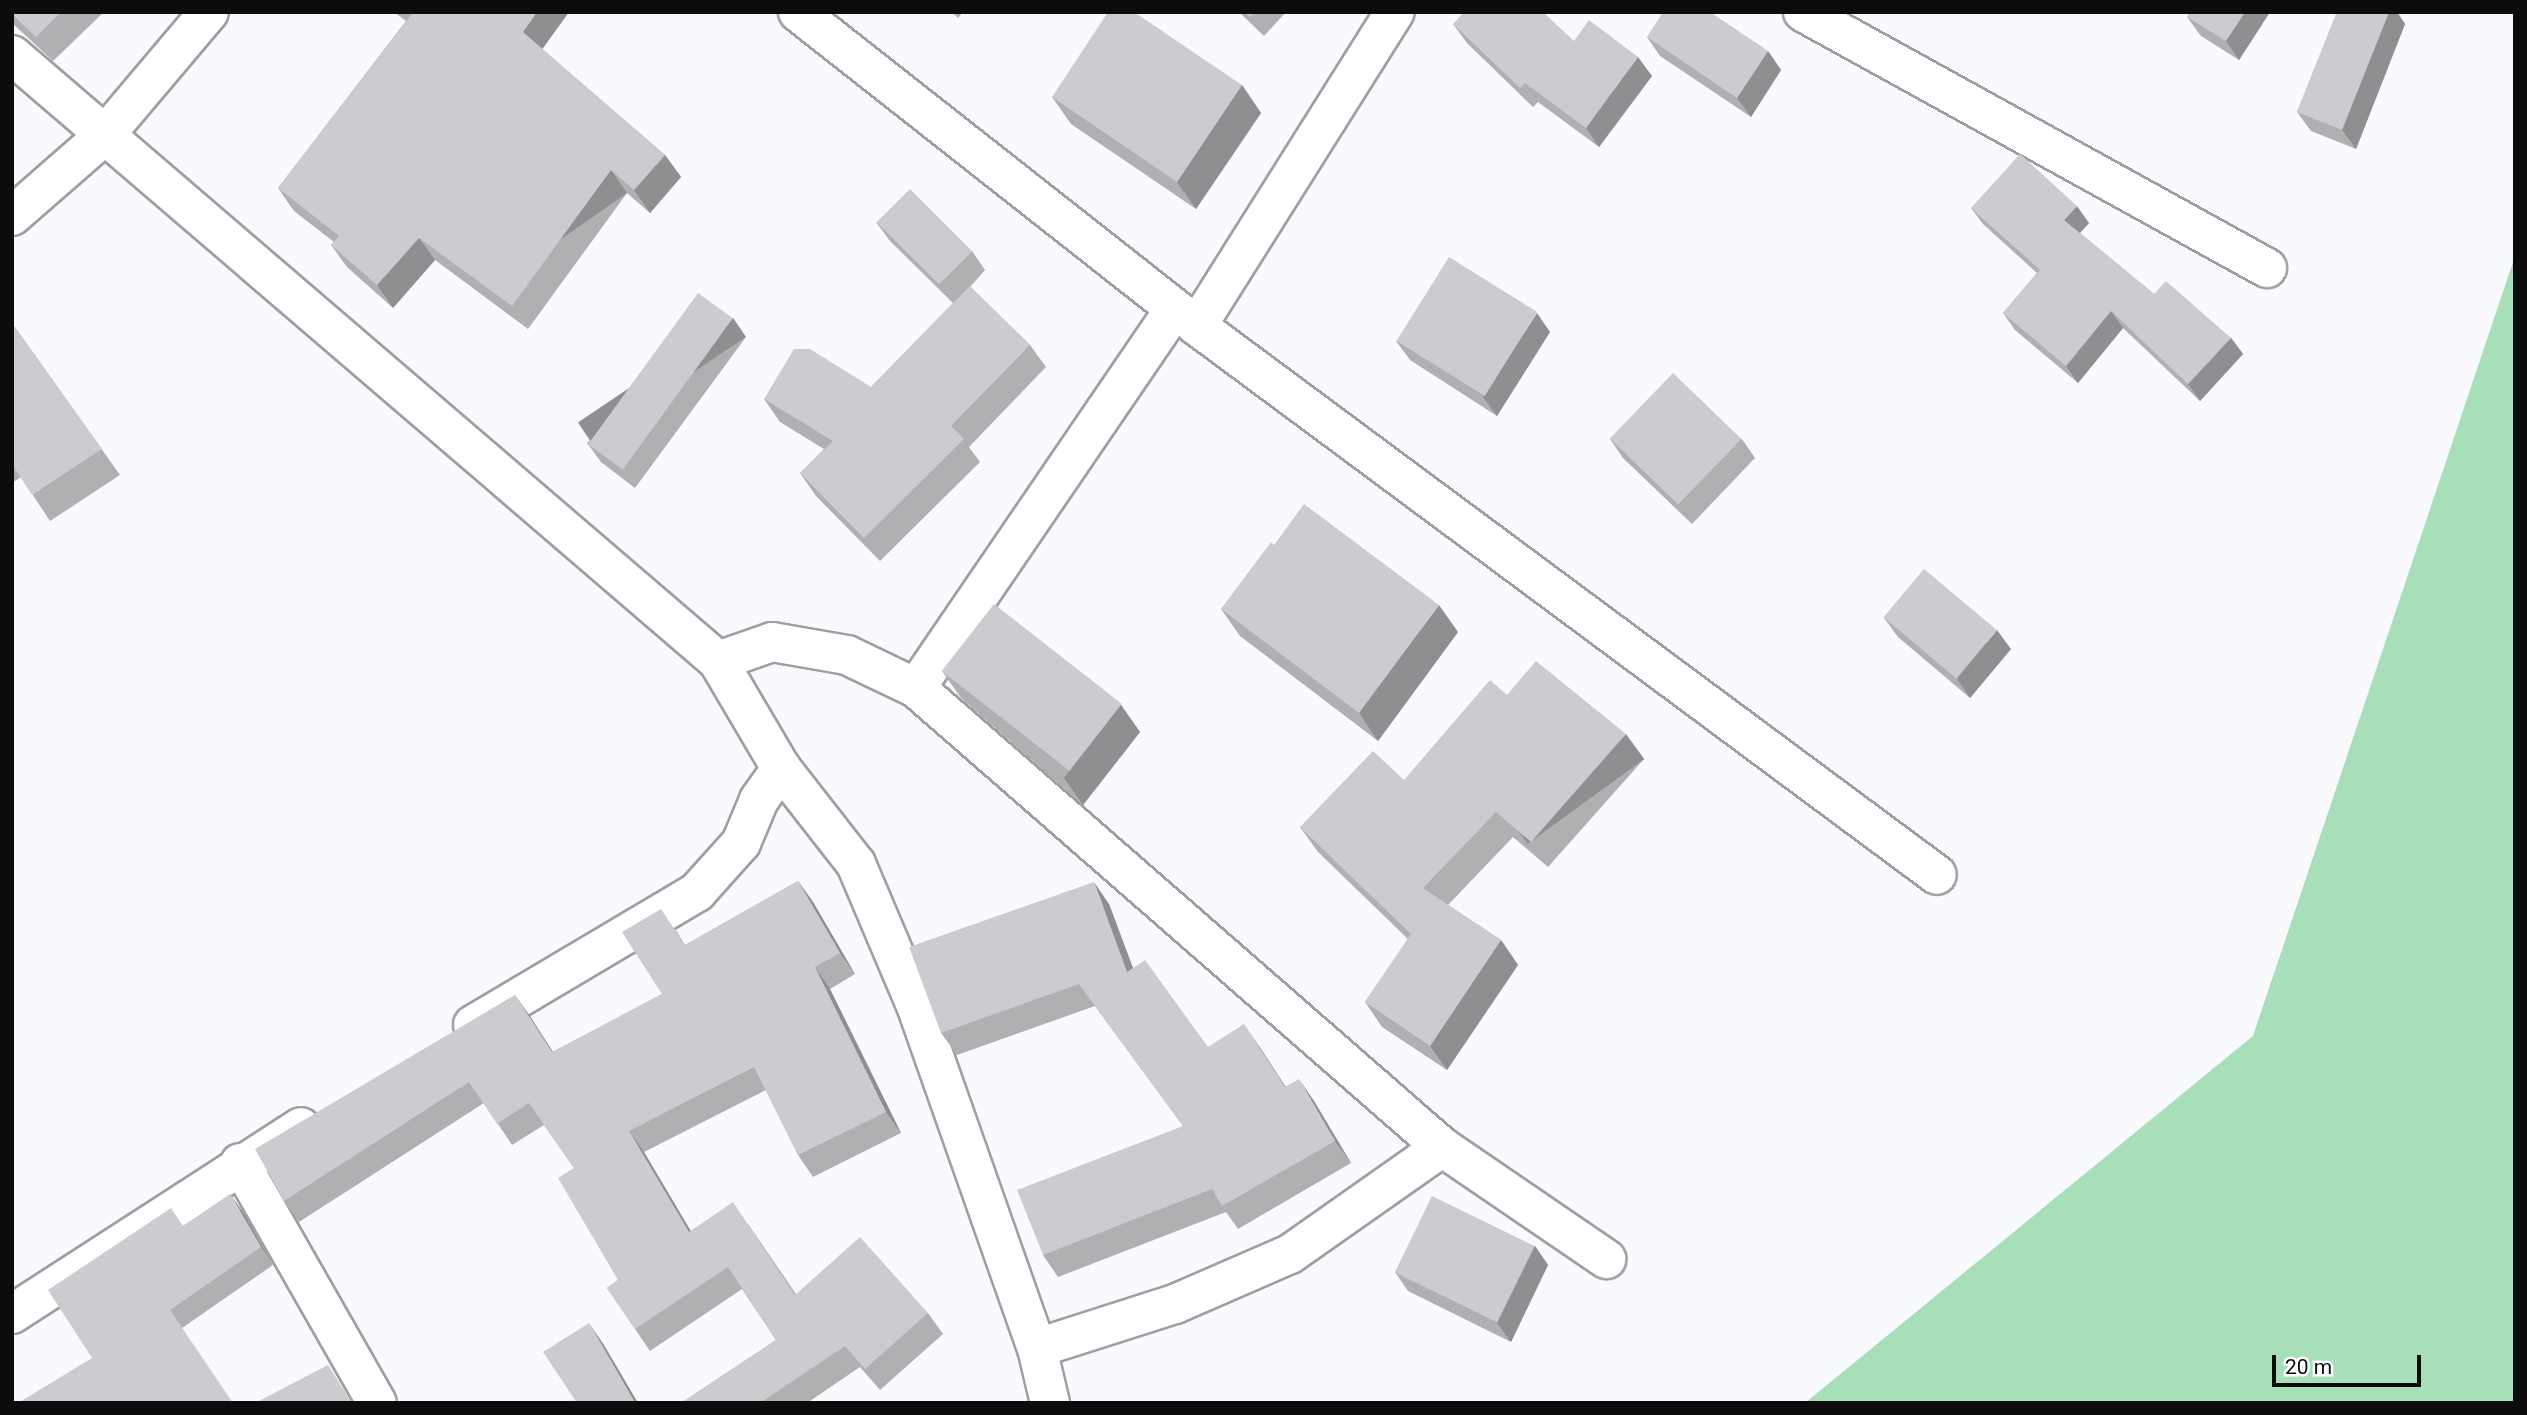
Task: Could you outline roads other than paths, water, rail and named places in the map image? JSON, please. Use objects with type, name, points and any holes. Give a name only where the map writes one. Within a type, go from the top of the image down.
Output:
[{"type":"street","points":[[12,216],[105,135],[209,12]]},
{"type":"street","points":[[798,12],[1186,318],[1937,875]]},
{"type":"street","points":[[916,688],[1186,318],[1395,12]]},
{"type":"street","points":[[1803,12],[2267,268]]},
{"type":"street","points":[[12,55],[718,661],[781,768],[856,864],[917,1008],[1037,1348],[1050,1403]]},
{"type":"street","points":[[718,661],[772,642],[847,655],[916,688],[1443,1147],[1606,1259]]},
{"type":"street","points":[[445,1042],[697,892],[741,843],[759,800],[781,768]]},
{"type":"street","points":[[12,1314],[240,1163],[337,1106]]},
{"type":"street","points":[[1037,1348],[1175,1304],[1290,1254],[1443,1147]]},
{"type":"street","points":[[240,1163],[377,1403]]}]
